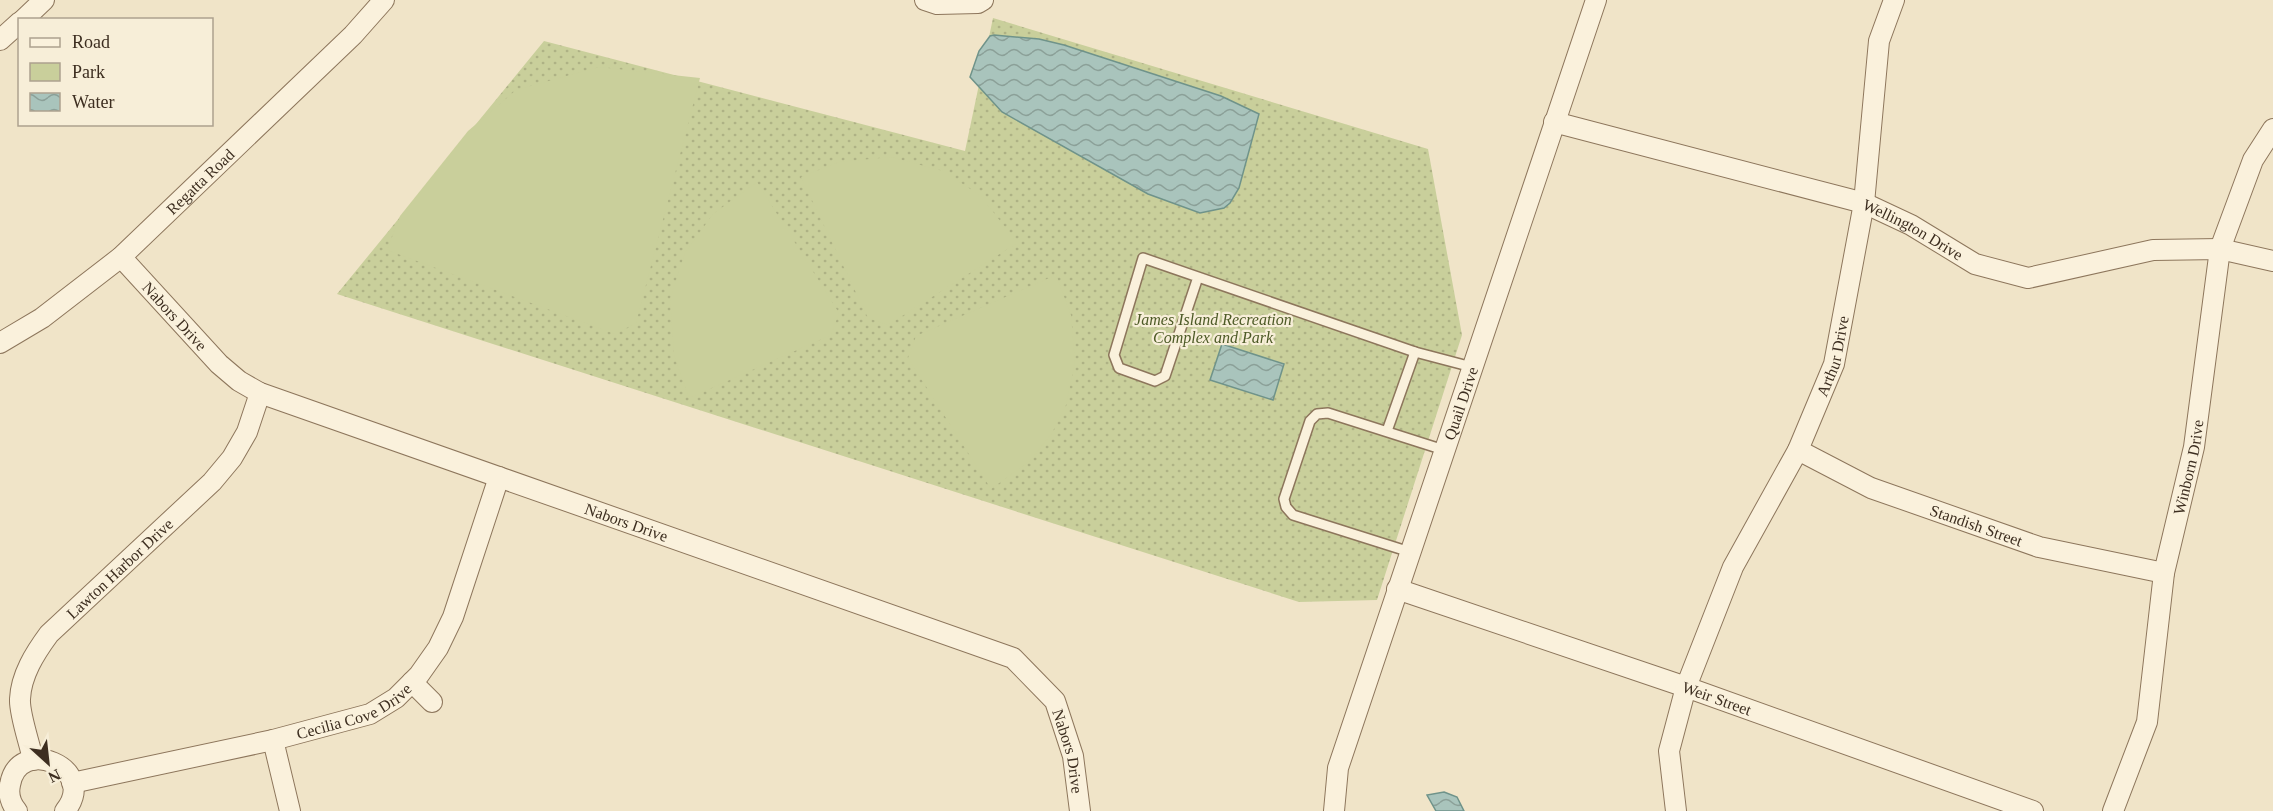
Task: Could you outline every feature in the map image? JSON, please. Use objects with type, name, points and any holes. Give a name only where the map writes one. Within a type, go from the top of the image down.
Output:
[{"type":"street","points":[[24,18],[44,0]]},
{"type":"street","name":"Regatta Road","points":[[0,343],[42,318],[121,257],[353,35],[384,0]]},
{"type":"street","points":[[925,0],[937,4],[978,3],[983,0]]},
{"type":"street","name":"Quail Drive","points":[[1334,811],[1338,768],[1596,0]]},
{"type":"street","name":"Arthur Drive","points":[[1686,687],[1733,567],[1797,450],[1834,364],[1864,203],[1879,41],[1894,0]]},
{"type":"street","points":[[0,40],[18,24]]},
{"type":"street","name":"Wellington Drive","points":[[1554,122],[1864,203],[1911,225],[1975,264],[2028,278],[2153,250],[2220,249],[2273,261]]},
{"type":"street","name":"Winborn Drive","points":[[2113,811],[2147,722],[2164,573],[2194,447],[2220,249],[2253,160],[2273,129]]},
{"type":"street","name":"Nabors Drive","points":[[121,257],[219,364],[239,381],[260,393],[1012,658],[1055,701],[1073,756],[1080,811]]},
{"type":"street","name":"Lawton Harbor Drive","points":[[33,760],[20,700],[25,677],[36,652],[49,634],[219,474],[232,458],[247,432],[260,393]]},
{"type":"street","name":"Standish Street","points":[[1797,450],[1871,488],[2039,547],[2164,573]]},
{"type":"street","name":"Cecilia Cove Drive","points":[[72,783],[273,740],[370,714],[396,698],[412,682],[438,648],[453,617],[499,477]]},
{"type":"street","name":"Weir Street","points":[[1397,589],[1686,687],[2033,811]]},
{"type":"street","points":[[412,682],[432,702]]},
{"type":"street","points":[[1676,811],[1669,751],[1686,687]]},
{"type":"street","points":[[273,740],[290,811]]},
{"type":"street","points":[[9,802],[10,784],[14,773],[33,760],[43,759],[62,766],[72,783],[71,800],[65,811]]},
{"type":"lane","points":[[1198,277],[1165,376],[1155,381],[1119,368],[1113,355],[1143,258],[1198,277],[1415,352],[1472,367]]},
{"type":"lane","points":[[1387,431],[1415,352]]},
{"type":"lane","points":[[1410,552],[1293,515],[1286,507],[1284,499],[1310,421],[1317,414],[1328,413],[1444,450]]},
{"type":"green space","name":"James Island Recreation Complex and Park","points":[[993,18],[1428,149],[1462,335],[1377,600],[1299,602],[337,294],[544,41],[965,151]]},
{"type":"green space","points":[[599,67],[700,78],[636,323],[615,334],[387,250],[400,216],[468,131],[516,90]]},
{"type":"green space","points":[[891,157],[943,171],[981,196],[1017,243],[888,325],[868,318],[801,177],[839,162]]},
{"type":"green space","points":[[757,182],[839,313],[831,335],[689,398],[674,355],[670,299],[685,253],[713,214]]},
{"type":"green space","points":[[1056,275],[1071,315],[1075,363],[1066,405],[1052,433],[1030,461],[991,489],[908,358],[916,336]]},
{"type":"water","points":[[990,36],[1039,39],[1064,45],[1221,96],[1259,114],[1239,188],[1230,203],[1224,208],[1200,213],[1148,194],[1002,112],[970,77],[979,51]]},
{"type":"water","points":[[1222,344],[1284,364],[1273,400],[1210,380]]},
{"type":"water","points":[[1444,792],[1457,797],[1464,811],[1436,811],[1427,795]]}]
